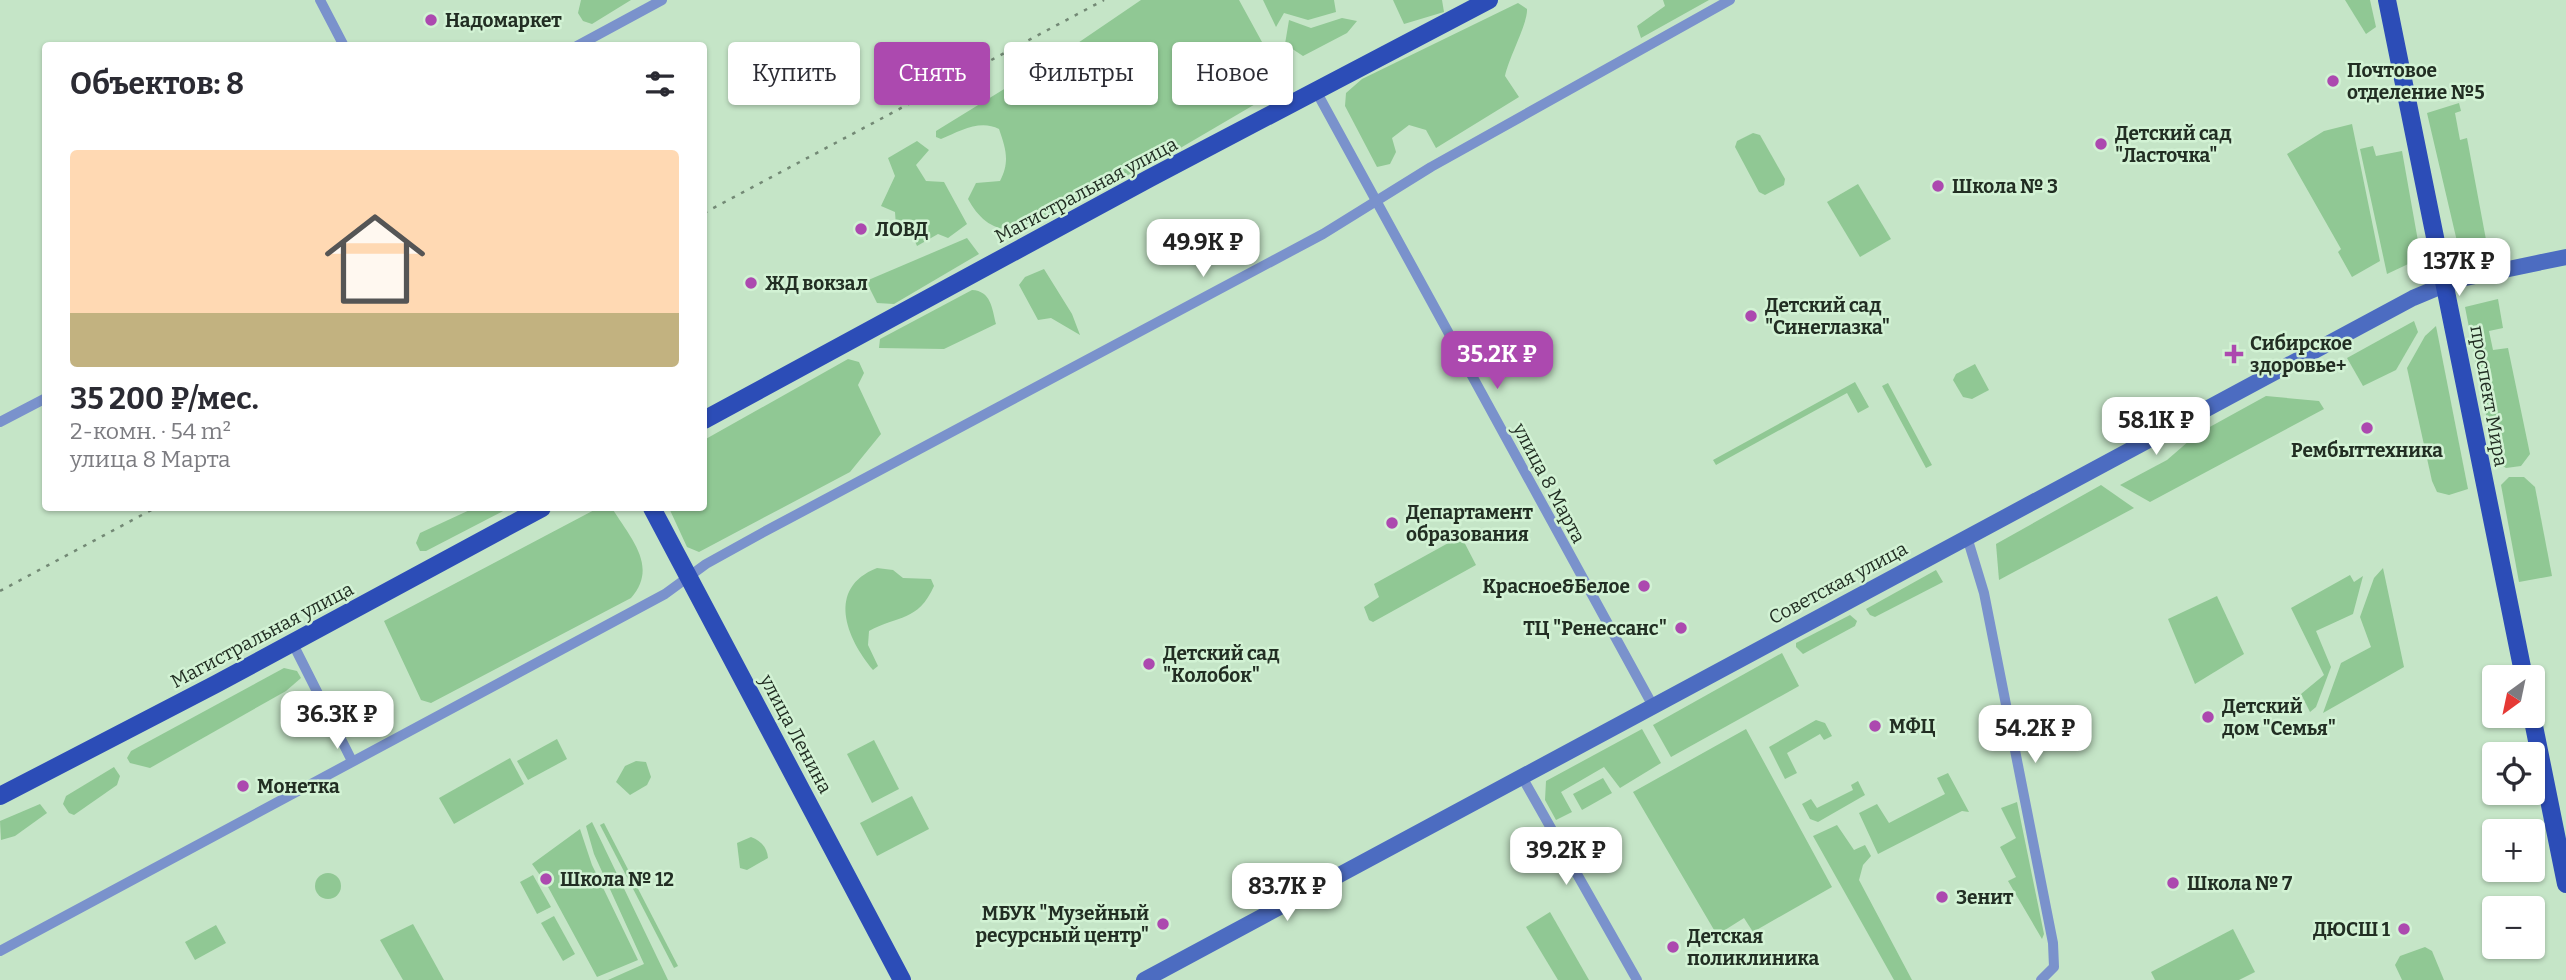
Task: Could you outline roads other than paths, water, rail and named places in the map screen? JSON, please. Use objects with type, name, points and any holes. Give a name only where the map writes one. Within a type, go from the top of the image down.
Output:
[{"type":"main road","name":"Магистральная улица","points":[[707,418],[1489,0]]},
{"type":"main road","name":"проспект Мира","points":[[2387,0],[2522,665]]},
{"type":"main road","name":"Советская улица","points":[[1144,980],[1967,537],[2446,283],[2566,257]]},
{"type":"main road","name":"Магистральная улица","points":[[0,796],[536,511]]},
{"type":"main road","name":"улица Ленина","points":[[654,511],[902,980]]},
{"type":"main road","points":[[2534,728],[2566,884]]},
{"type":"street","points":[[320,0],[342,42]]},
{"type":"street","points":[[584,42],[662,0]]},
{"type":"street","points":[[0,951],[665,594],[762,533],[1323,234],[1376,201],[1730,0]]},
{"type":"street","name":"улица 8 Марта","points":[[1316,91],[1653,706]]},
{"type":"street","points":[[0,422],[42,400]]},
{"type":"street","points":[[1967,537],[1984,593],[2053,943],[2053,967],[2041,980]]},
{"type":"street","points":[[292,642],[352,761]]},
{"type":"street","points":[[1522,777],[1637,980]]},
{"type":"railway","points":[[707,211],[1104,0]]},
{"type":"railway","points":[[0,591],[149,511]]},
{"type":"place","name":"Надомаркет","points":[[431,20]]},
{"type":"place","name":"Почтовое отделение №5","points":[[2333,81]]},
{"type":"place","name":"Детский сад \"Ласточка\"","points":[[2101,144]]},
{"type":"place","name":"Школа № 3","points":[[1938,186]]},
{"type":"place","name":"ЛОВД","points":[[861,229]]},
{"type":"place","name":"ЖД вокзал","points":[[751,283]]},
{"type":"place","name":"Детский сад \"Синеглазка\"","points":[[1751,316]]},
{"type":"place","name":"Сибирское здоровье+","points":[[2234,354]]},
{"type":"place","name":"Рембыттехника","points":[[2367,428]]},
{"type":"place","name":"Департамент образования","points":[[1392,523]]},
{"type":"place","name":"Красное&Белое","points":[[1644,586]]},
{"type":"place","name":"ТЦ \"Ренессанс\"","points":[[1681,628]]},
{"type":"place","name":"Детский сад \"Колобок\"","points":[[1149,664]]},
{"type":"place","name":"Детский дом \"Семья\"","points":[[2208,717]]},
{"type":"place","name":"МФЦ","points":[[1875,726]]},
{"type":"place","name":"Монетка","points":[[243,786]]},
{"type":"place","name":"Школа № 12","points":[[546,879]]},
{"type":"place","name":"Школа № 7","points":[[2173,883]]},
{"type":"place","name":"Зенит","points":[[1942,897]]},
{"type":"place","name":"МБУК \"Музейный ресурсный центр\"","points":[[1163,924]]},
{"type":"place","name":"ДЮСШ 1","points":[[2404,929]]},
{"type":"place","name":"Детская поликлиника","points":[[1673,947]]}]
